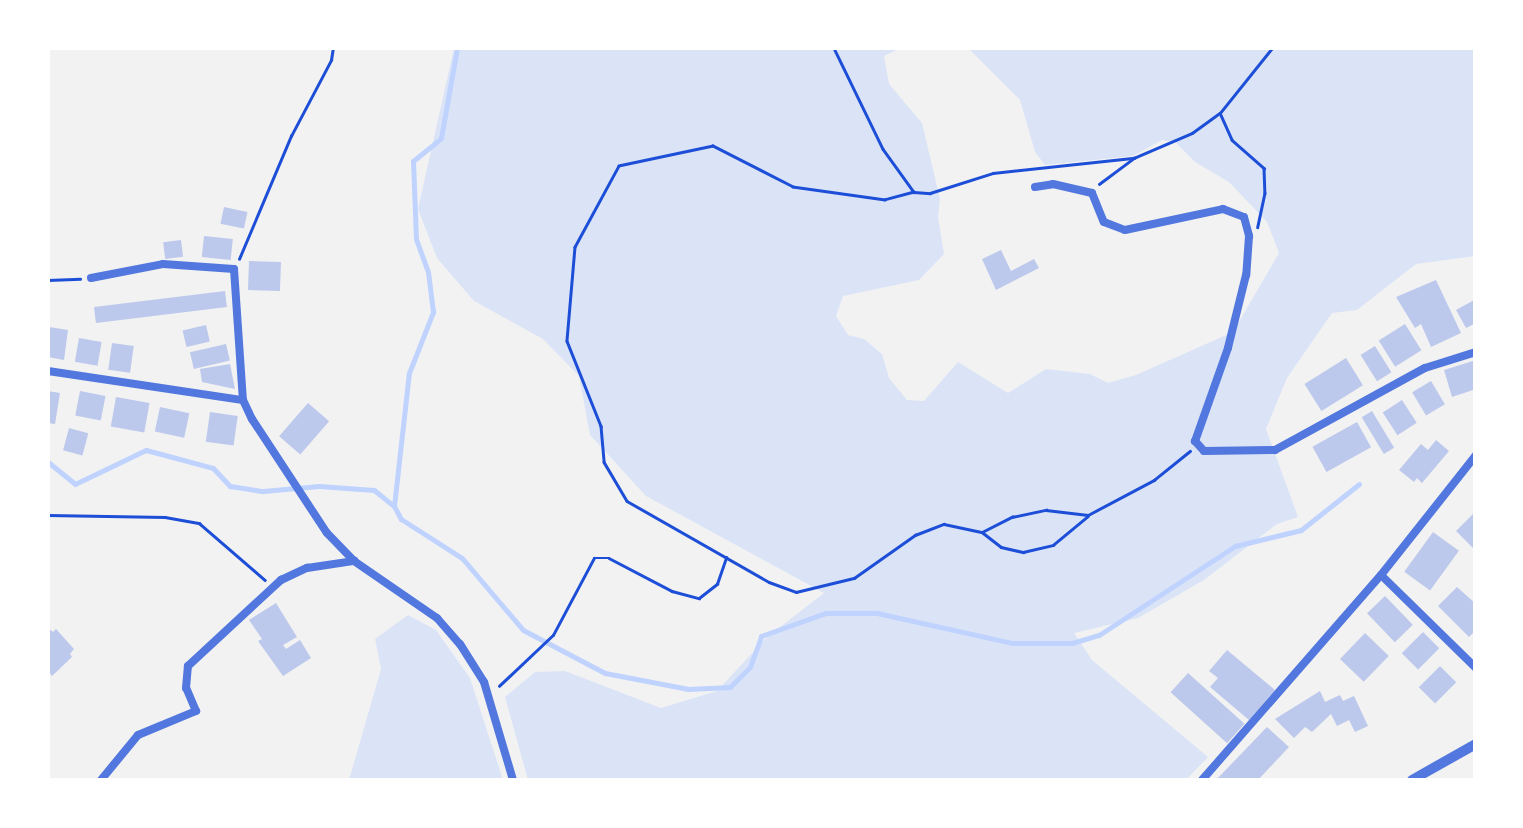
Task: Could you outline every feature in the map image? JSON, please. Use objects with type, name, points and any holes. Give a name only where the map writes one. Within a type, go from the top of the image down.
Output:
[{"type":"street","points":[[1034,187],[1054,184],[1092,193],[1104,222],[1126,230],[1223,208],[1244,216],[1249,236],[1246,275],[1228,348],[1195,441],[1204,451],[1275,450],[1426,368],[1476,352]]},
{"type":"street","points":[[92,278],[163,264],[234,270],[244,400],[265,443],[327,532],[354,560],[437,618],[474,663],[513,780]]},
{"type":"street","points":[[48,371],[244,400]]},
{"type":"street","points":[[1202,780],[1381,576],[1476,455]]},
{"type":"street","points":[[100,780],[138,735],[196,711],[186,688],[188,666],[273,588],[307,568],[354,560]]},
{"type":"street","points":[[1381,576],[1476,668]]},
{"type":"street","points":[[1412,780],[1476,744]]},
{"type":"path","points":[[234,270],[291,136],[331,60],[333,48]]},
{"type":"path","points":[[834,48],[883,149],[914,192]]},
{"type":"path","points":[[1092,193],[1105,177],[1134,158],[1192,133],[1220,113],[1272,48]]},
{"type":"path","points":[[1220,113],[1232,140],[1264,168],[1260,225],[1249,236]]},
{"type":"path","points":[[1134,158],[993,173],[930,193],[914,192],[885,200],[793,186],[714,146],[619,166],[575,247],[567,341],[601,426],[604,462],[627,501],[796,592],[854,578],[915,534],[944,524],[982,532],[1002,546],[1024,552],[1053,545],[1088,515],[1154,480],[1188,453],[1195,441]]},
{"type":"path","points":[[48,280],[92,278]]},
{"type":"path","points":[[982,532],[1012,517],[1046,510],[1088,515]]},
{"type":"path","points":[[48,515],[165,517],[199,522],[273,588]]},
{"type":"path","points":[[487,696],[552,636],[594,558],[609,558],[635,574],[699,598],[718,584],[726,556]]},
{"type":"shaded area","points":[[454,48],[901,48],[884,56],[889,84],[922,123],[940,199],[938,217],[944,254],[919,280],[843,296],[836,316],[848,335],[864,339],[882,354],[889,378],[907,400],[924,401],[958,362],[1008,393],[1046,369],[1090,374],[1108,383],[1136,375],[1233,332],[1279,253],[1267,222],[1229,182],[1195,162],[1175,142],[1162,140],[1133,156],[1045,165],[1035,152],[1020,100],[968,48],[1475,48],[1475,256],[1416,264],[1357,310],[1332,313],[1287,378],[1266,429],[1298,517],[1277,524],[1204,580],[1138,618],[1074,633],[1092,660],[1208,757],[1186,780],[528,780],[505,697],[535,672],[565,671],[661,708],[717,691],[766,638],[824,593],[646,496],[590,435],[579,376],[543,339],[474,301],[437,258],[418,209]]},
{"type":"shaded area","points":[[408,615],[436,630],[470,678],[503,780],[349,780],[381,669],[375,639]]},
{"type":"building","points":[[224,207],[247,212],[244,229],[220,224]]},
{"type":"building","points":[[204,236],[233,239],[231,260],[202,257]]},
{"type":"building","points":[[181,240],[183,257],[165,259],[163,242]]},
{"type":"building","points":[[1001,250],[1011,271],[1034,259],[1039,268],[996,290],[982,259]]},
{"type":"building","points":[[249,261],[281,262],[280,291],[248,290]]},
{"type":"building","points":[[1436,280],[1461,333],[1431,347],[1421,324],[1415,328],[1396,297]]},
{"type":"building","points":[[225,291],[227,307],[96,323],[94,307]]},
{"type":"building","points":[[1476,299],[1476,323],[1466,328],[1456,310]]},
{"type":"building","points":[[1405,324],[1421,350],[1395,367],[1379,340]]},
{"type":"building","points":[[206,325],[210,342],[186,347],[183,330]]},
{"type":"building","points":[[49,327],[68,330],[64,360],[48,357]]},
{"type":"building","points":[[79,338],[102,342],[97,366],[75,362]]},
{"type":"building","points":[[112,343],[134,346],[130,373],[108,370]]},
{"type":"building","points":[[226,344],[230,361],[194,369],[190,352]]},
{"type":"building","points":[[1375,346],[1391,372],[1377,381],[1361,355]]},
{"type":"building","points":[[1346,358],[1363,385],[1321,411],[1304,384]]},
{"type":"building","points":[[1476,360],[1476,389],[1452,397],[1444,370]]},
{"type":"building","points":[[230,364],[235,389],[202,382],[200,369]]},
{"type":"building","points":[[1431,381],[1445,404],[1426,415],[1412,392]]},
{"type":"building","points":[[48,391],[60,393],[55,424],[48,423]]},
{"type":"building","points":[[80,391],[106,396],[101,421],[75,416]]},
{"type":"building","points":[[116,397],[149,403],[144,432],[111,427]]},
{"type":"building","points":[[1402,400],[1417,423],[1397,435],[1383,413]]},
{"type":"building","points":[[308,403],[329,421],[300,455],[279,436]]},
{"type":"building","points":[[160,407],[189,413],[184,438],[155,431]]},
{"type":"building","points":[[1372,411],[1394,448],[1384,454],[1362,417]]},
{"type":"building","points":[[210,412],[238,416],[234,446],[206,442]]},
{"type":"building","points":[[1357,422],[1371,447],[1326,472],[1312,447]]},
{"type":"building","points":[[69,428],[88,433],[82,455],[63,450]]},
{"type":"building","points":[[1436,440],[1449,451],[1422,483],[1417,478],[1414,482],[1399,470],[1421,444],[1428,450]]},
{"type":"building","points":[[1476,511],[1476,551],[1456,531]]},
{"type":"building","points":[[1433,532],[1459,551],[1430,590],[1404,572]]},
{"type":"building","points":[[1457,587],[1476,604],[1476,630],[1469,637],[1438,606]]},
{"type":"building","points":[[1385,596],[1413,625],[1395,642],[1367,613]]},
{"type":"building","points":[[276,603],[297,637],[283,645],[286,649],[300,640],[311,658],[283,676],[258,641],[262,639],[249,620]]},
{"type":"building","points":[[48,628],[53,632],[56,629],[74,649],[72,657],[52,676],[48,671]]},
{"type":"building","points":[[1423,632],[1439,648],[1418,669],[1402,653]]},
{"type":"building","points":[[1365,633],[1389,656],[1364,682],[1340,659]]},
{"type":"building","points":[[1227,650],[1275,690],[1249,720],[1210,687],[1218,678],[1209,671]]},
{"type":"building","points":[[1440,666],[1456,682],[1435,703],[1419,687]]},
{"type":"building","points":[[1188,673],[1244,724],[1227,743],[1171,692]]},
{"type":"building","points":[[1320,691],[1325,702],[1340,695],[1343,701],[1354,696],[1368,726],[1355,732],[1349,720],[1337,726],[1331,714],[1312,732],[1305,727],[1294,738],[1275,719]]},
{"type":"building","points":[[1267,727],[1289,747],[1258,780],[1216,780]]},
{"type":"waterway","points":[[394,506],[409,373],[433,312],[428,272],[416,239],[413,161],[441,138],[457,48]]},
{"type":"waterway","points":[[48,462],[75,484],[146,450],[213,468],[230,486],[263,491],[319,486],[374,490],[394,506],[401,519],[462,558],[523,630],[605,673],[688,689],[730,687],[750,667],[761,636],[826,613],[877,613],[1012,643],[1072,643],[1099,635],[1235,546],[1301,530],[1359,484]]}]
